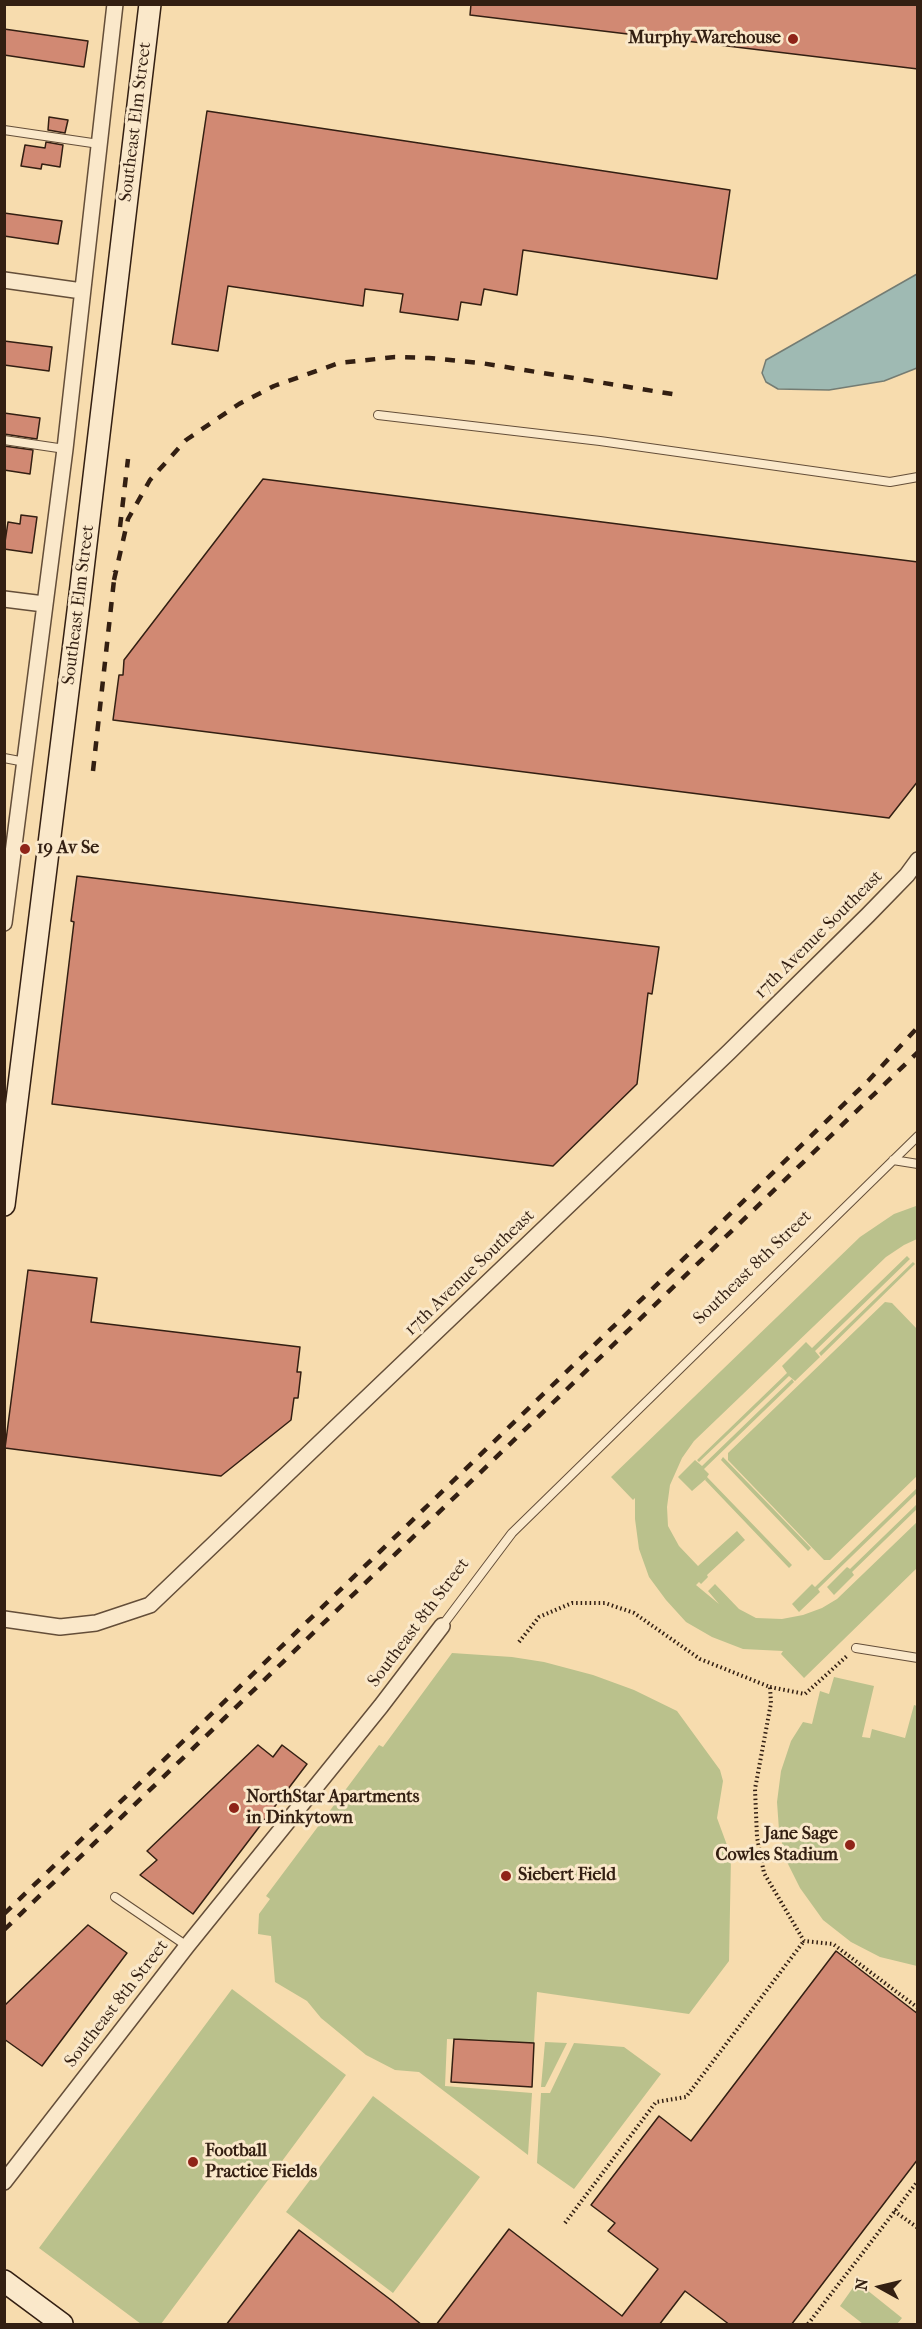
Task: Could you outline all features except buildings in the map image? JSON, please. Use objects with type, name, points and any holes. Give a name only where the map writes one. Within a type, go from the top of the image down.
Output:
[{"type":"street","name":"Southeast Elm Street","points":[[4,923],[65,449],[115,4]]},
{"type":"street","name":"Southeast Elm Street","points":[[4,1205],[77,626],[150,4]]},
{"type":"street","points":[[4,280],[82,291]]},
{"type":"street","points":[[4,598],[44,604]]},
{"type":"street","name":"17th Avenue Southeast","points":[[4,1619],[60,1627],[96,1623],[150,1605],[729,1053],[876,907],[918,860]]},
{"type":"street","name":"Southeast 8th Street","points":[[4,2182],[187,1946],[381,1706],[442,1626]]},
{"type":"street","points":[[4,2281],[62,2325]]},
{"type":"lane","points":[[4,130],[99,144]]},
{"type":"lane","points":[[378,415],[600,441],[890,482],[918,477]]},
{"type":"lane","points":[[4,440],[65,449]]},
{"type":"lane","points":[[4,758],[25,762]]},
{"type":"lane","name":"Southeast 8th Street","points":[[442,1626],[512,1533],[918,1136]]},
{"type":"lane","points":[[892,1160],[918,1164]]},
{"type":"lane","points":[[856,1648],[918,1658]]},
{"type":"lane","points":[[115,1897],[187,1946]]},
{"type":"path","points":[[519,1642],[539,1617],[572,1603],[606,1603],[634,1613],[700,1659],[770,1688],[805,1694],[856,1648]]},
{"type":"path","points":[[770,1688],[770,1712],[755,1789],[757,1836],[764,1873],[804,1941]]},
{"type":"path","points":[[804,1941],[832,1944],[918,2008]]},
{"type":"path","points":[[565,2223],[656,2102],[686,2097],[804,1941]]},
{"type":"path","points":[[808,2325],[918,2181]]},
{"type":"path","points":[[894,2211],[918,2228]]},
{"type":"green space","points":[[916,1206],[917,1239],[886,1257],[694,1441],[682,1458],[670,1485],[667,1507],[668,1526],[679,1546],[698,1566],[737,1531],[745,1540],[707,1575],[708,1577],[701,1584],[699,1582],[696,1585],[719,1604],[708,1591],[715,1584],[739,1609],[756,1618],[782,1619],[822,1608],[837,1599],[917,1522],[917,1568],[804,1678],[781,1654],[783,1651],[743,1649],[712,1637],[686,1622],[649,1577],[639,1549],[635,1498],[633,1500],[611,1477],[860,1237],[894,1214]]},
{"type":"green space","points":[[907,1256],[910,1259],[815,1351],[820,1357],[795,1381],[789,1376],[699,1462],[697,1460],[787,1373],[782,1366],[806,1342],[812,1348]]},
{"type":"green space","points":[[913,1262],[915,1264],[821,1356],[819,1353]]},
{"type":"green space","points":[[885,1302],[892,1303],[917,1329],[917,1476],[830,1560],[824,1560],[728,1460],[728,1453]]},
{"type":"green space","points":[[792,1379],[794,1382],[704,1469],[709,1474],[707,1477],[792,1565],[789,1568],[705,1480],[707,1478],[692,1491],[678,1477],[695,1460],[702,1466]]},
{"type":"green space","points":[[723,1457],[811,1548],[808,1551],[721,1460]]},
{"type":"green space","points":[[917,1488],[917,1493],[818,1589],[820,1592],[799,1612],[792,1604],[812,1584],[815,1587]]},
{"type":"green space","points":[[917,1504],[917,1509],[852,1572],[854,1575],[834,1595],[827,1587],[847,1567],[850,1569]]},
{"type":"green space","name":"Siebert Field","points":[[452,1653],[512,1657],[544,1662],[593,1675],[634,1690],[677,1711],[720,1770],[723,1781],[717,1818],[731,1856],[729,1961],[689,2014],[537,1992],[534,2043],[447,2039],[445,2086],[532,2093],[528,2155],[419,2072],[395,2070],[366,2055],[321,2018],[307,2001],[275,1982],[271,1936],[258,1934],[259,1914],[270,1899],[266,1896],[379,1745],[383,1747]]},
{"type":"green space","name":"Jane Sage Cowles Stadium","points":[[834,1677],[874,1686],[862,1737],[870,1738],[872,1729],[905,1738],[914,1705],[917,1706],[917,1966],[880,1957],[851,1942],[823,1920],[800,1888],[786,1860],[779,1830],[777,1802],[781,1771],[791,1741],[803,1722],[812,1724],[820,1691],[829,1694]]},
{"type":"green space","name":"Football Practice Fields","points":[[232,1989],[346,2075],[161,2324],[141,2324],[39,2248]]},
{"type":"green space","points":[[545,2042],[567,2043],[545,2087],[541,2087]]},
{"type":"green space","points":[[574,2043],[624,2047],[661,2074],[574,2189],[537,2163],[541,2093],[550,2093]]},
{"type":"green space","name":"Football Practice Fields","points":[[373,2096],[480,2177],[393,2293],[286,2212]]},
{"type":"green space","points":[[857,2282],[902,2318],[897,2324],[863,2324],[840,2306]]},
{"type":"water","points":[[917,274],[917,368],[884,381],[829,390],[778,389],[766,382],[762,373],[766,360]]},
{"type":"railway","points":[[114,580],[128,519],[150,480],[186,440],[239,404],[274,386],[339,363],[395,357],[429,358],[481,363],[678,395]]},
{"type":"railway","points":[[120,527],[128,459]]},
{"type":"railway","points":[[93,771],[115,571]]},
{"type":"railway","points":[[4,1914],[868,1081],[918,1027]]},
{"type":"railway","points":[[4,1930],[918,1052]]},
{"type":"place","name":"Murphy Warehouse","points":[[793,39]]},
{"type":"place","name":"19 Av Se","points":[[25,849]]},
{"type":"place","name":"NorthStar Apartments in Dinkytown","points":[[234,1808]]},
{"type":"place","name":"Jane Sage Cowles Stadium","points":[[850,1845]]},
{"type":"place","name":"Siebert Field","points":[[506,1876]]},
{"type":"place","name":"Football Practice Fields","points":[[193,2162]]}]
